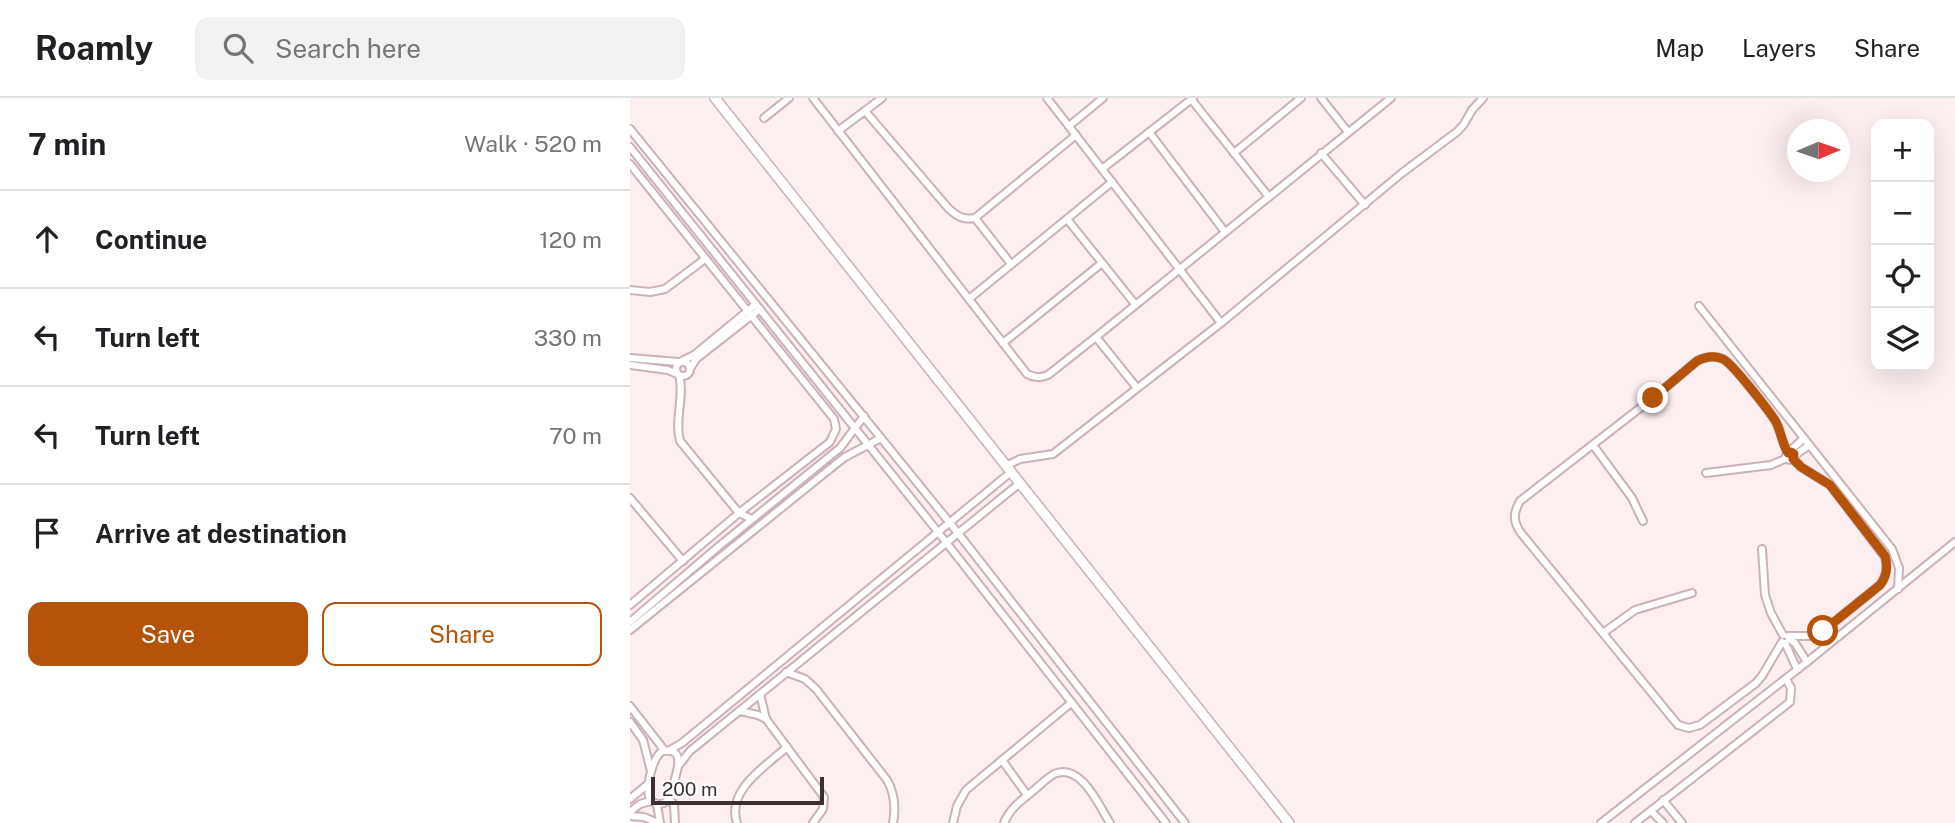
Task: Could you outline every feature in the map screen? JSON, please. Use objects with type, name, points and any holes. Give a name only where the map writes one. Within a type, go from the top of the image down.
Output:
[{"type":"street","points":[[715,98],[1289,823]]},
{"type":"street","points":[[764,118],[789,98]]},
{"type":"street","points":[[813,98],[1027,374],[1034,377],[1048,375],[1391,98]]},
{"type":"street","points":[[838,131],[882,98]]},
{"type":"street","points":[[1047,98],[1220,323]]},
{"type":"street","points":[[1069,126],[1103,98]]},
{"type":"street","points":[[1234,153],[1301,98]]},
{"type":"street","points":[[1321,98],[1348,132]]},
{"type":"street","points":[[659,823],[654,803],[647,792],[656,758],[660,753],[682,743],[950,523],[1020,459],[1053,454],[1220,323],[1402,173],[1458,131],[1483,98]]},
{"type":"street","points":[[1102,169],[1192,99],[1269,197]]},
{"type":"street","points":[[865,111],[949,209],[966,219],[975,218],[1076,135]]},
{"type":"street","points":[[630,129],[950,523],[1185,823]]},
{"type":"street","points":[[1149,132],[1225,232]]},
{"type":"street","points":[[630,147],[939,532],[1166,823]]},
{"type":"street","points":[[1321,153],[1365,205]]},
{"type":"street","points":[[630,164],[834,419],[836,429],[831,442],[739,513],[630,605]]},
{"type":"street","points":[[969,299],[1112,182]]},
{"type":"street","points":[[975,218],[1012,264]]},
{"type":"street","points":[[1067,219],[1135,304]]},
{"type":"street","points":[[630,290],[650,292],[665,289],[705,259]]},
{"type":"street","points":[[1003,343],[1102,263]]},
{"type":"street","points":[[752,519],[739,513],[680,441],[678,429],[681,375],[675,368],[758,306]]},
{"type":"street","points":[[1699,306],[1892,549],[1899,568],[1898,589]]},
{"type":"street","points":[[681,375],[749,313]]},
{"type":"street","points":[[1096,337],[1137,388]]},
{"type":"street","points":[[1710,356],[1723,359],[1776,422],[1790,456],[1801,467],[1830,485],[1885,556],[1886,575],[1880,585],[1823,631],[1786,639],[1756,683],[1700,725],[1683,727],[1673,721],[1521,533],[1515,521],[1514,514],[1520,502],[1593,445],[1697,361],[1710,356]]},
{"type":"street","points":[[630,358],[688,363],[690,369]]},
{"type":"street","points":[[630,365],[681,375]]},
{"type":"street","points":[[630,622],[840,449],[864,416]]},
{"type":"street","points":[[630,630],[845,457],[881,438]]},
{"type":"street","points":[[1790,456],[1804,438]]},
{"type":"street","points":[[1593,445],[1632,498],[1643,522]]},
{"type":"street","points":[[1706,473],[1771,465],[1809,445]]},
{"type":"street","points":[[630,814],[640,804],[664,803],[669,798],[679,765],[690,751],[1020,483]]},
{"type":"street","points":[[630,499],[683,561]]},
{"type":"street","points":[[738,531],[739,513]]},
{"type":"street","points":[[1601,823],[1955,542]]},
{"type":"street","points":[[718,547],[723,554]]},
{"type":"street","points":[[1762,549],[1765,595],[1797,669]]},
{"type":"street","points":[[1603,633],[1634,610],[1692,593]]},
{"type":"street","points":[[863,594],[871,604]]},
{"type":"street","points":[[1786,639],[1795,643],[1807,662]]},
{"type":"street","points":[[786,673],[805,679],[811,684],[887,780],[895,801],[893,823]]},
{"type":"street","points":[[1635,823],[1790,702],[1791,688],[1786,678]]},
{"type":"street","points":[[761,694],[766,719]]},
{"type":"street","points":[[953,823],[957,806],[966,790],[1071,703]]},
{"type":"street","points":[[630,706],[666,751],[677,755],[679,765]]},
{"type":"street","points":[[740,711],[766,719],[824,797],[823,809],[813,823]]},
{"type":"street","points":[[630,722],[643,740],[652,773]]},
{"type":"street","points":[[737,823],[734,813],[740,792],[788,747]]},
{"type":"street","points":[[1002,760],[1027,796]]},
{"type":"street","points":[[1004,823],[1008,813],[1054,774],[1071,774],[1085,782],[1110,823]]},
{"type":"street","points":[[630,799],[649,783]]},
{"type":"street","points":[[669,798],[674,805],[675,823]]},
{"type":"street","points":[[1663,800],[1682,823]]},
{"type":"street","points":[[1651,811],[1663,823]]},
{"type":"street","points":[[630,814],[659,823]]},
{"type":"route","points":[[1653,398],[1703,358],[1717,357],[1729,363],[1776,422],[1788,453],[1794,454],[1793,459],[1806,471],[1830,485],[1885,556],[1886,575],[1880,585],[1823,631]]}]
